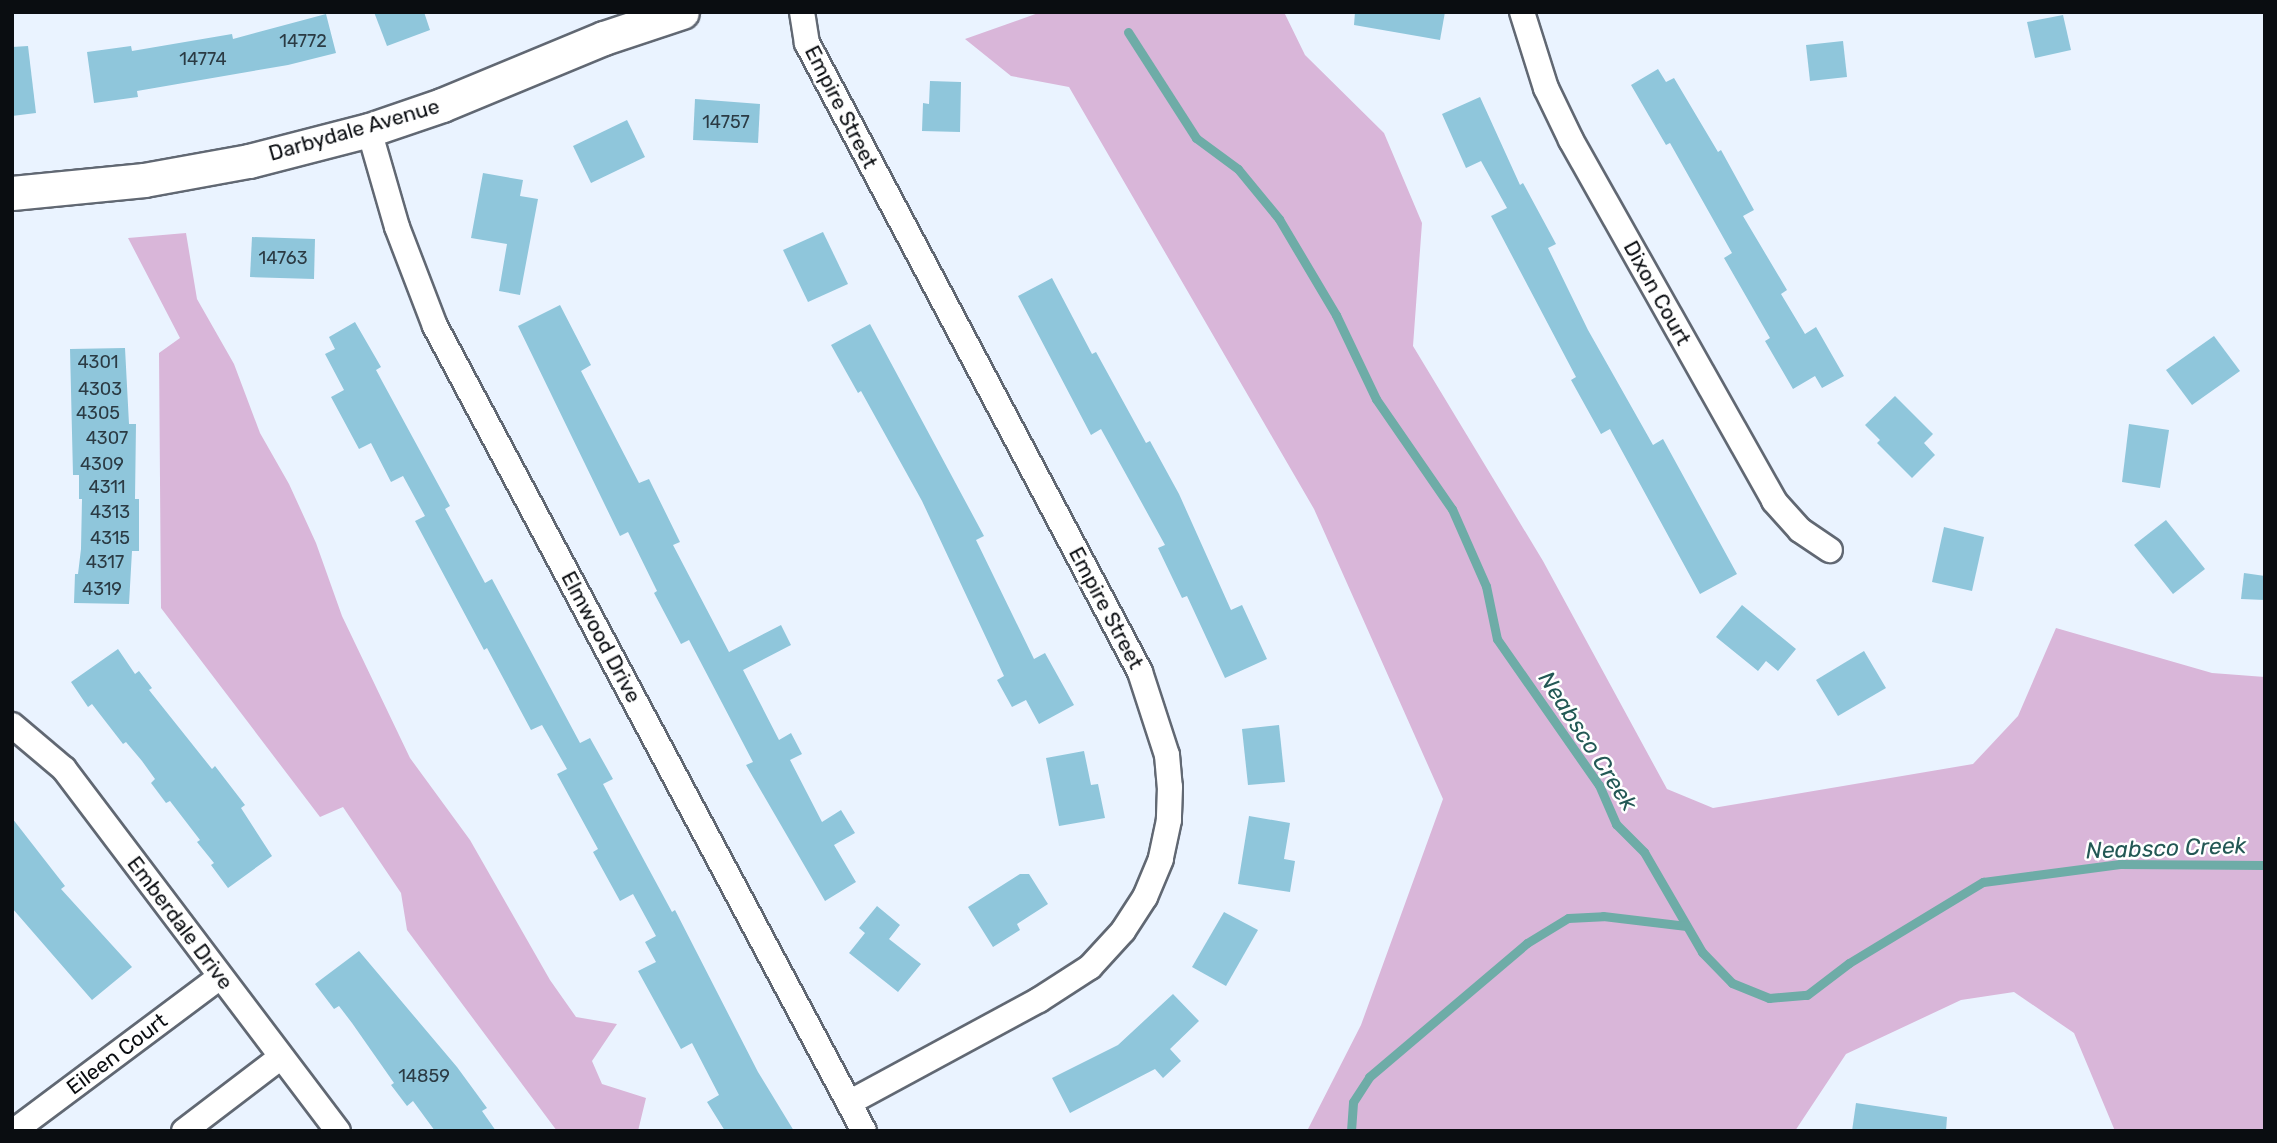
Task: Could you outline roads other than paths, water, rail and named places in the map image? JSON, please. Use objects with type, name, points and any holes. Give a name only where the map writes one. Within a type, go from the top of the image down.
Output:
[{"type":"street","name":"Darbydale Avenue","points":[[12,193],[145,180],[249,161],[369,130],[442,106],[604,38],[682,12]]},
{"type":"street","name":"Empire Street","points":[[802,12],[807,43],[1140,673],[1167,755],[1170,788],[1169,820],[1161,859],[1145,897],[1123,931],[1090,967],[1039,1000],[850,1102]]},
{"type":"street","name":"Dixon Court","points":[[1522,12],[1546,88],[1571,140],[1774,501],[1800,530],[1830,550]]},
{"type":"street","name":"Elmwood Drive","points":[[369,130],[412,270],[435,326],[864,1131]]},
{"type":"street","name":"Emberdale Drive","points":[[12,726],[64,769],[338,1131]]},
{"type":"street","name":"Eileen Court","points":[[14,1131],[220,977]]},
{"type":"street","points":[[184,1131],[281,1057]]},
{"type":"waterway","name":"Neabsco Creek","points":[[1128,32],[1196,138],[1238,169],[1279,219],[1336,315],[1376,399],[1452,509],[1486,586],[1497,639],[1599,785],[1616,824],[1644,852],[1702,952],[1732,983],[1769,998],[1807,995],[1849,963],[1983,882],[2120,864],[2265,865]]},
{"type":"waterway","points":[[1351,1131],[1353,1102],[1369,1077],[1527,943],[1568,918],[1603,916],[1686,926]]}]
